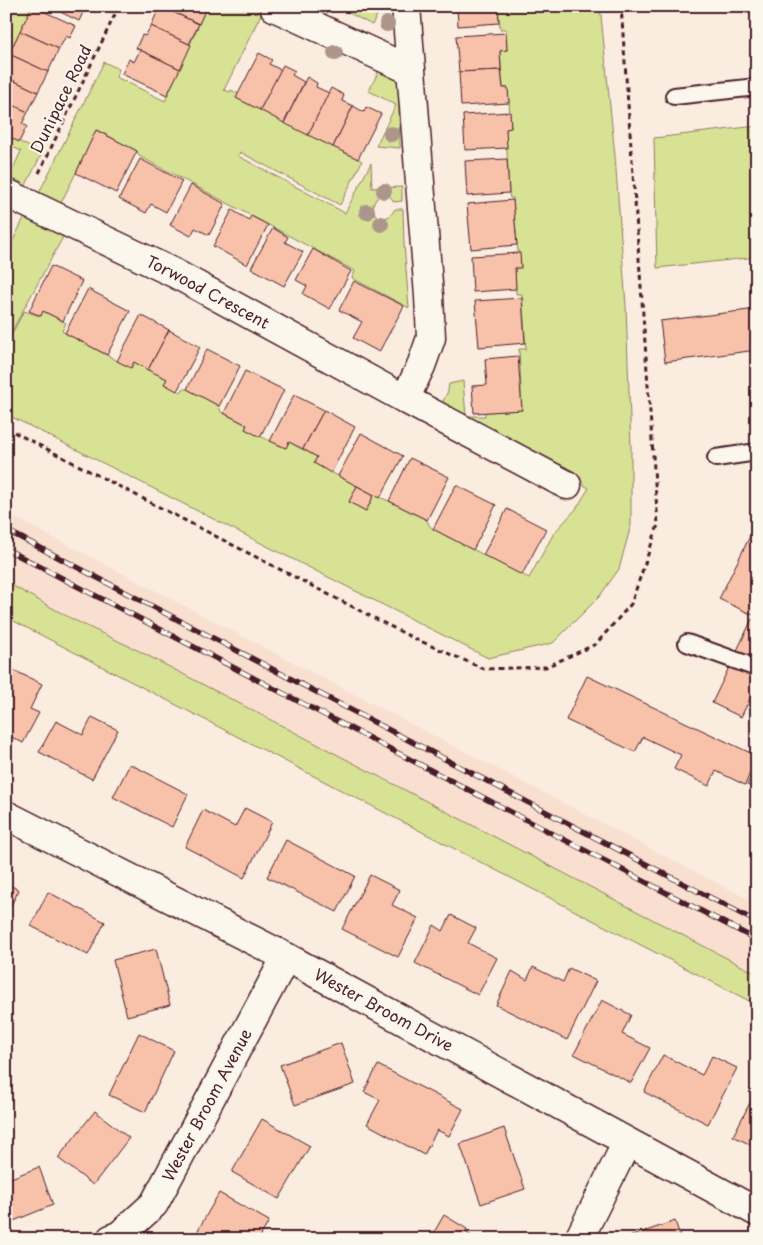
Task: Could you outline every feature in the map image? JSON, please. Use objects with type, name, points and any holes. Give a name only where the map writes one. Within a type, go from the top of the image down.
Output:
[{"type":"street","points":[[405,399],[421,366],[431,338],[406,6]]},
{"type":"street","points":[[274,7],[410,70]]},
{"type":"street","name":"Torwood Crescent","points":[[16,197],[174,274],[567,485]]},
{"type":"street","name":"Wester Broom Drive","points":[[6,815],[286,957],[757,1212]]},
{"type":"street","name":"Wester Broom Avenue","points":[[111,1239],[120,1235],[154,1204],[286,957]]},
{"type":"street","points":[[579,1239],[627,1142]]},
{"type":"lane","points":[[674,96],[757,87]]},
{"type":"lane","points":[[716,458],[757,452]]},
{"type":"lane","points":[[687,644],[757,668]]},
{"type":"path","name":"Dunipace Road","points":[[16,197],[119,6]]},
{"type":"shaded area","points":[[6,513],[757,904],[757,974],[137,650],[72,619],[6,582]]},
{"type":"green space","points":[[6,6],[32,6],[6,60]]},
{"type":"green space","points":[[207,6],[265,6],[224,90],[230,92],[231,90],[239,94],[236,98],[362,161],[340,205],[240,152],[238,156],[345,213],[371,163],[372,188],[402,187],[402,201],[394,202],[389,196],[379,195],[373,204],[375,214],[379,218],[388,217],[395,209],[403,209],[409,308],[352,278],[355,271],[139,156],[137,151],[97,130],[61,203],[44,195],[38,195],[104,62],[119,69],[116,77],[165,101]]},
{"type":"green space","points":[[336,6],[382,6],[372,25]]},
{"type":"green space","points":[[498,6],[600,6],[615,156],[626,306],[631,448],[631,525],[619,569],[599,597],[553,643],[488,658],[6,414],[6,345],[24,311],[40,316],[43,311],[66,323],[62,331],[65,333],[131,368],[134,362],[167,379],[164,384],[181,392],[183,389],[187,389],[219,406],[221,412],[247,425],[245,429],[285,448],[289,442],[317,457],[314,463],[357,486],[349,502],[366,511],[374,495],[389,501],[427,520],[433,529],[529,578],[554,533],[576,509],[589,488],[439,410],[448,391],[449,384],[463,381],[466,416],[485,416],[485,412],[522,410],[519,349],[526,349],[522,294],[516,294],[515,268],[521,267],[513,198],[510,198],[509,193],[506,129],[511,128],[508,88],[503,88],[500,51],[507,50],[506,29],[500,29]]},
{"type":"green space","points":[[380,68],[398,76],[400,148],[376,146],[396,105],[369,91]]},
{"type":"green space","points":[[757,126],[757,257],[657,268],[654,138]]},
{"type":"green space","points":[[6,135],[42,153],[24,189],[21,182],[9,178],[21,151],[6,144]]},
{"type":"green space","points":[[26,214],[31,219],[63,237],[6,342],[6,252]]},
{"type":"green space","points":[[6,582],[72,619],[137,650],[757,974],[757,1005],[6,617]]},
{"type":"building","points":[[32,6],[76,26],[70,38],[66,36],[59,49],[20,31]]},
{"type":"building","points":[[48,6],[81,6],[85,8],[79,21]]},
{"type":"building","points":[[160,6],[199,24],[189,44],[151,26]]},
{"type":"building","points":[[161,6],[207,6],[199,24]]},
{"type":"building","points":[[457,6],[498,6],[499,23],[458,26]]},
{"type":"building","points":[[151,26],[191,45],[180,69],[136,48],[142,35],[145,36]]},
{"type":"building","points":[[20,31],[59,49],[48,72],[9,54]]},
{"type":"building","points":[[506,33],[507,50],[500,51],[501,70],[459,72],[456,36]]},
{"type":"building","points":[[140,50],[180,69],[167,95],[122,74],[129,59],[134,62]]},
{"type":"building","points":[[259,53],[272,60],[269,64],[281,70],[260,110],[236,98]]},
{"type":"building","points":[[9,54],[48,72],[38,92],[6,77],[6,60]]},
{"type":"building","points":[[283,65],[295,71],[292,75],[304,82],[284,123],[260,110]]},
{"type":"building","points":[[501,70],[503,88],[508,88],[509,103],[461,106],[459,72]]},
{"type":"building","points":[[6,77],[38,92],[28,112],[6,102]]},
{"type":"building","points":[[307,77],[317,83],[316,87],[329,93],[308,135],[284,123]]},
{"type":"building","points":[[331,88],[344,95],[342,101],[353,106],[333,147],[308,135]]},
{"type":"building","points":[[6,102],[28,112],[22,124],[27,126],[19,142],[6,135]]},
{"type":"building","points":[[353,106],[364,112],[366,107],[381,114],[358,159],[333,147]]},
{"type":"building","points":[[510,112],[511,128],[506,129],[507,148],[465,150],[463,115]]},
{"type":"building","points":[[96,130],[137,151],[116,193],[76,173]]},
{"type":"building","points":[[140,159],[182,181],[166,212],[151,204],[146,213],[119,199]]},
{"type":"building","points":[[507,159],[509,193],[467,196],[465,161]]},
{"type":"building","points":[[191,185],[225,204],[209,235],[195,228],[191,236],[170,225]]},
{"type":"building","points":[[513,200],[517,245],[471,249],[467,204]]},
{"type":"building","points":[[232,210],[249,220],[251,216],[268,225],[247,265],[213,246]]},
{"type":"building","points":[[273,228],[288,237],[285,242],[303,252],[284,286],[251,268]]},
{"type":"building","points":[[313,249],[351,271],[330,309],[303,294],[307,286],[296,280]]},
{"type":"building","points":[[520,253],[521,268],[515,268],[516,289],[473,292],[471,256]]},
{"type":"building","points":[[51,266],[82,281],[63,321],[43,311],[41,316],[29,311]]},
{"type":"building","points":[[354,281],[404,306],[379,352],[353,338],[362,322],[339,310]]},
{"type":"building","points":[[88,289],[130,311],[107,355],[65,333]]},
{"type":"building","points":[[522,298],[525,343],[479,347],[475,301]]},
{"type":"building","points":[[757,309],[757,350],[665,362],[660,321]]},
{"type":"building","points":[[141,315],[169,330],[148,370],[134,362],[131,368],[117,361]]},
{"type":"building","points":[[169,330],[200,347],[177,391],[164,384],[167,379],[148,370]]},
{"type":"building","points":[[207,349],[240,366],[219,406],[187,389]]},
{"type":"building","points":[[518,356],[522,410],[474,413],[472,386],[487,385],[485,359]]},
{"type":"building","points":[[245,371],[284,390],[260,437],[245,429],[247,425],[224,413]]},
{"type":"building","points":[[294,395],[324,410],[303,449],[289,442],[286,448],[270,441]]},
{"type":"building","points":[[324,410],[355,427],[331,473],[314,463],[317,457],[303,449]]},
{"type":"building","points":[[361,433],[403,456],[380,498],[338,476]]},
{"type":"building","points":[[410,458],[449,477],[427,520],[389,501]]},
{"type":"building","points":[[456,485],[496,505],[473,550],[433,529]]},
{"type":"building","points":[[357,486],[374,495],[366,511],[349,502]]},
{"type":"building","points":[[507,509],[546,529],[522,575],[483,555]]},
{"type":"building","points":[[757,522],[757,617],[719,599]]},
{"type":"building","points":[[752,619],[757,621],[757,684],[741,717],[712,703]]},
{"type":"building","points":[[7,667],[42,684],[30,709],[39,713],[23,743],[6,734]]},
{"type":"building","points":[[587,676],[757,756],[745,785],[716,771],[709,786],[674,769],[681,755],[643,737],[635,752],[566,720]]},
{"type":"building","points":[[92,717],[118,730],[92,779],[39,752],[56,721],[83,735]]},
{"type":"building","points":[[130,764],[188,794],[172,827],[113,797]]},
{"type":"building","points":[[757,764],[757,789],[747,785]]},
{"type":"building","points":[[245,808],[272,822],[244,878],[185,847],[203,810],[235,827]]},
{"type":"building","points":[[286,840],[355,876],[337,912],[267,877]]},
{"type":"building","points":[[370,875],[400,890],[392,905],[418,918],[398,957],[342,929]]},
{"type":"building","points":[[6,883],[19,890],[6,915]]},
{"type":"building","points":[[48,892],[105,922],[88,955],[31,926]]},
{"type":"building","points":[[451,915],[476,928],[468,943],[497,958],[478,995],[415,963],[434,925],[443,931]]},
{"type":"building","points":[[156,949],[170,1005],[127,1016],[113,960]]},
{"type":"building","points":[[533,967],[563,982],[569,968],[596,981],[567,1040],[496,1005],[512,971],[527,980]]},
{"type":"building","points":[[602,1000],[631,1015],[622,1034],[650,1048],[631,1083],[574,1054]]},
{"type":"building","points":[[139,1033],[174,1051],[145,1112],[109,1095]]},
{"type":"building","points":[[341,1043],[355,1084],[295,1105],[280,1065]]},
{"type":"building","points":[[663,1055],[702,1075],[712,1056],[737,1068],[708,1124],[644,1092]]},
{"type":"building","points":[[378,1065],[463,1109],[449,1136],[437,1130],[424,1155],[367,1124],[380,1100],[364,1092]]},
{"type":"building","points":[[757,1089],[757,1148],[733,1136]]},
{"type":"building","points":[[95,1111],[129,1138],[93,1185],[58,1158]]},
{"type":"building","points":[[262,1119],[310,1146],[279,1199],[232,1172]]},
{"type":"building","points":[[504,1128],[525,1189],[481,1204],[460,1144]]},
{"type":"building","points":[[39,1167],[53,1205],[6,1224],[6,1180]]},
{"type":"building","points":[[219,1193],[269,1221],[259,1239],[193,1239]]},
{"type":"building","points":[[444,1215],[467,1229],[465,1232],[477,1239],[430,1239]]},
{"type":"building","points":[[675,1221],[681,1239],[623,1239]]},
{"type":"railway","points":[[6,530],[757,922]]},
{"type":"railway","points":[[6,549],[757,940]]}]
